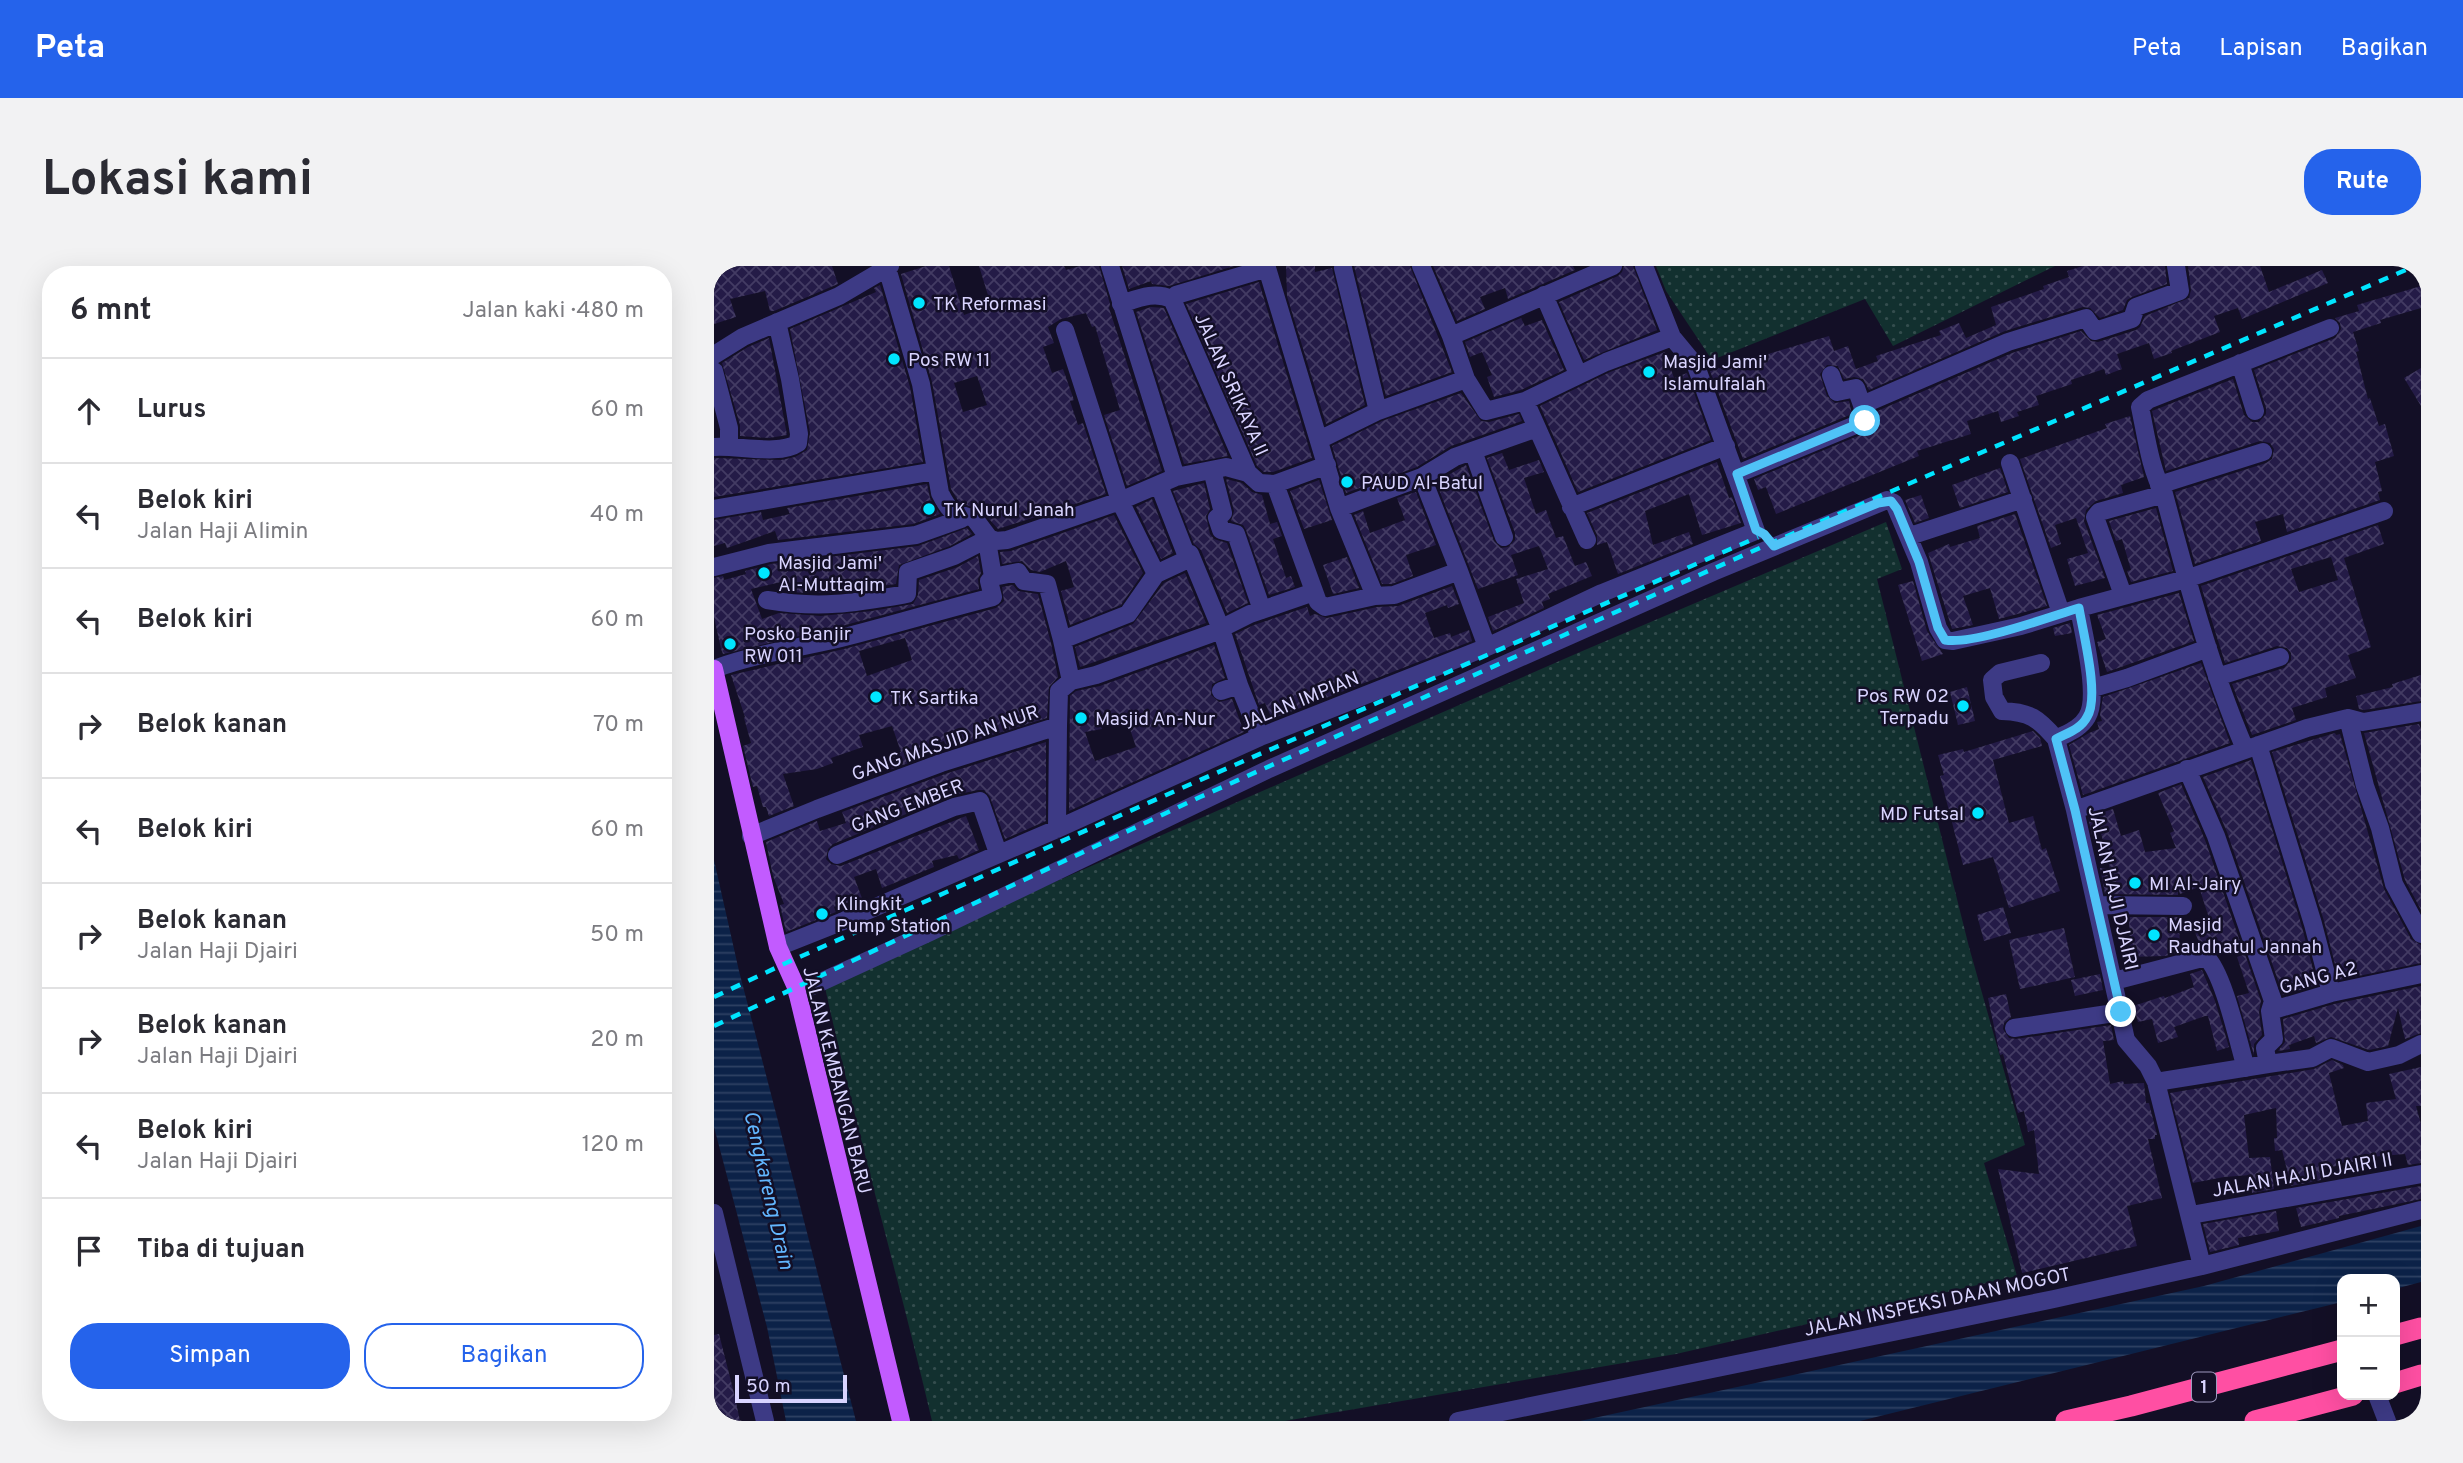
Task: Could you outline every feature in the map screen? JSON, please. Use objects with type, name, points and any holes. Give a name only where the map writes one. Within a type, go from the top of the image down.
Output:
[{"type":"highway","points":[[2400,1334],[2421,1328]]},
{"type":"highway","name":"1","points":[[2066,1421],[2337,1351]]},
{"type":"highway","points":[[2400,1381],[2421,1375]]},
{"type":"highway","points":[[2255,1421],[2337,1399]]},
{"type":"main road","name":"JALAN KEMBANGAN BARU","points":[[714,669],[735,744],[751,836],[778,947],[797,993],[901,1421]]},
{"type":"street","points":[[1110,266],[1176,477]]},
{"type":"street","points":[[1421,266],[1466,379],[1486,411],[1525,401],[1578,374],[1672,337]]},
{"type":"street","points":[[1451,336],[1613,266]]},
{"type":"street","points":[[1644,266],[1672,337],[1696,366],[1755,528],[1774,546]]},
{"type":"street","points":[[1862,405],[2008,342],[2054,327],[2086,318],[2095,331],[2132,319],[2136,307],[2180,291],[2176,266]]},
{"type":"street","points":[[714,355],[743,337],[839,296],[889,267],[921,384],[940,493],[954,514],[974,518],[989,538],[996,541],[1018,537],[1176,477],[1226,467],[1248,473],[1259,483],[1275,484],[1327,465]]},
{"type":"street","name":"JALAN SRIKAYA II","points":[[1248,473],[1172,299],[1175,295],[1270,267],[1339,508],[1375,596]]},
{"type":"street","points":[[1343,268],[1378,411]]},
{"type":"street","points":[[1121,304],[1153,294],[1172,299]]},
{"type":"street","points":[[1544,295],[1578,374]]},
{"type":"street","points":[[714,371],[729,428],[721,447],[761,449],[792,447],[798,443],[790,379],[777,322]]},
{"type":"street","points":[[2330,328],[2148,400],[2140,407],[2186,579],[2217,677],[2251,747],[2313,924],[2331,993]]},
{"type":"street","points":[[1065,330],[1120,500],[1156,574]]},
{"type":"street","points":[[2240,363],[2255,411]]},
{"type":"street","points":[[1737,474],[1865,421],[1856,388],[1837,392],[1831,375]]},
{"type":"street","points":[[1319,440],[1378,411],[1466,379]]},
{"type":"street","points":[[1525,401],[1587,540]]},
{"type":"street","points":[[1339,508],[1422,477],[1449,460],[1537,428]]},
{"type":"street","points":[[1571,506],[1726,446]]},
{"type":"street","points":[[1473,451],[1504,537]]},
{"type":"street","points":[[2123,595],[2095,517],[2099,512],[2263,452]]},
{"type":"street","points":[[2010,463],[2061,613]]},
{"type":"street","points":[[1212,470],[1223,513],[1217,518],[1221,530],[1236,534],[1262,610]]},
{"type":"street","points":[[714,509],[935,471]]},
{"type":"street","points":[[1422,477],[1487,647]]},
{"type":"street","points":[[1275,484],[1318,602],[1325,607],[1375,596],[1394,595],[1458,571]]},
{"type":"street","points":[[1062,640],[1128,614],[1156,574],[1186,559],[1159,485]]},
{"type":"street","points":[[1910,536],[2022,499]]},
{"type":"street","points":[[797,993],[1269,769],[1774,546],[1889,500],[1897,509],[1910,536],[1938,628],[1945,640],[1953,641],[1997,632],[2186,579],[2384,511]]},
{"type":"street","points":[[714,567],[769,553],[916,535],[965,516]]},
{"type":"street","name":"JALAN IMPIAN","points":[[778,947],[1056,829],[1260,737],[1487,647],[1602,593],[1755,528]]},
{"type":"street","points":[[989,538],[993,577]]},
{"type":"street","points":[[767,600],[799,605],[842,605],[907,594],[908,572],[954,556],[989,538]]},
{"type":"street","points":[[1186,554],[1190,554],[1222,629],[1239,685],[1260,737]]},
{"type":"street","points":[[714,669],[917,619],[993,597],[989,582],[993,577],[1018,572],[1024,581],[1047,584],[1071,681]]},
{"type":"street","points":[[1058,726],[1059,691],[1071,681],[1097,675],[1314,592]]},
{"type":"street","points":[[2041,663],[2000,673],[1993,680],[1994,697],[2002,711],[2023,712],[2042,723],[2056,739],[2080,726],[2089,716],[2093,688],[2079,608]]},
{"type":"street","points":[[2093,688],[2208,648]]},
{"type":"street","points":[[2217,677],[2280,657]]},
{"type":"street","points":[[1220,691],[1239,685]]},
{"type":"street","points":[[2075,810],[2307,728],[2348,718],[2363,722],[2421,712]]},
{"type":"street","points":[[2348,718],[2394,884],[2421,934]]},
{"type":"street","name":"GANG MASJID AN NUR","points":[[751,836],[929,768],[1058,726],[1056,829]]},
{"type":"street","name":"JALAN HAJI DJAIRI","points":[[2056,739],[2075,810],[2126,1040],[2148,1066],[2156,1082],[2202,1266]]},
{"type":"street","points":[[2187,769],[2216,836],[2269,988],[2273,1001],[2270,1011]]},
{"type":"street","name":"GANG EMBER","points":[[837,855],[954,807],[980,801],[998,853]]},
{"type":"street","points":[[2096,905],[2183,906]]},
{"type":"street","points":[[2114,981],[2206,957],[2211,962],[2224,995],[2246,1068]]},
{"type":"street","name":"GANG A2","points":[[2268,1063],[2265,1048],[2274,1039],[2270,1011],[2331,993],[2421,974]]},
{"type":"street","points":[[2014,1028],[2121,1012]]},
{"type":"street","points":[[2156,1082],[2312,1058],[2331,1048],[2368,1062],[2399,1055],[2421,1044]]},
{"type":"street","name":"JALAN HAJI DJAIRI II","points":[[2191,1216],[2421,1174]]},
{"type":"street","name":"JALAN INSPEKSI DAAN MOGOT","points":[[1458,1421],[2054,1299],[2202,1266],[2421,1210]]},
{"type":"street","points":[[714,1213],[765,1421]]},
{"type":"street","points":[[2379,1400],[2388,1421]]},
{"type":"green space","points":[[1656,266],[2055,266],[1893,346],[1865,299],[1712,360],[1666,291]]},
{"type":"green space","points":[[1886,522],[1902,569],[1877,579],[1969,947],[2025,1145],[1984,1163],[2017,1276],[1676,1354],[1285,1421],[932,1421],[824,983],[1580,652]]},
{"type":"water","name":"Cengkareng Drain","points":[[714,860],[739,971],[856,1421],[786,1421],[767,1327],[714,1127]]},
{"type":"water","points":[[2421,1226],[2421,1282],[2400,1288],[2400,1274],[2337,1274],[2337,1303],[1860,1421],[1580,1421],[2204,1286]]},
{"type":"building","points":[[714,266],[832,266],[838,284],[774,311],[770,311],[765,291],[730,299],[736,317],[714,324]]},
{"type":"building","points":[[926,266],[949,266],[964,315],[991,305],[979,266],[1064,266],[1066,270],[1080,266],[1099,266],[1109,308],[1162,471],[1127,486],[1104,415],[1120,410],[1095,326],[1092,327],[1086,313],[1061,319],[1048,327],[1054,343],[1043,347],[1052,373],[1063,369],[1074,400],[1070,401],[1078,425],[1083,423],[1106,494],[998,529],[982,511],[959,502],[951,489],[932,382],[901,274]],"holes":[[[977,376],[987,405],[963,412],[954,383]]]},
{"type":"building","points":[[1122,266],[1234,266],[1169,286],[1152,284],[1151,281],[1129,289]]},
{"type":"building","points":[[1286,266],[1315,266],[1315,272],[1332,268],[1365,405],[1326,424],[1287,296]]},
{"type":"building","points":[[1354,266],[1410,266],[1452,372],[1386,396]]},
{"type":"building","points":[[1433,266],[1573,266],[1575,270],[1508,299],[1505,288],[1480,297],[1485,309],[1457,321]]},
{"type":"building","points":[[1624,266],[1633,266],[1657,330],[1584,360],[1559,302],[1618,276]]},
{"type":"building","points":[[2083,266],[2165,266],[2167,284],[2132,297],[2127,300],[2123,310],[2100,318],[2090,308],[2083,307],[2005,331],[1869,390],[1863,379],[1844,379],[1838,366],[1827,365],[1820,374],[1827,396],[1835,403],[1849,401],[1852,414],[1743,459],[1710,371],[1829,336],[1834,351],[1848,346],[1856,369],[1878,361],[1876,356],[1941,335],[1939,331],[1959,323],[1966,338],[1996,325],[1991,307],[2044,289],[2043,286],[2069,277],[2067,271]]},
{"type":"building","points":[[2188,266],[2260,266],[2269,292],[2322,270],[2328,283],[2242,319],[2238,308],[2214,316],[2220,332],[2171,351],[2172,353],[2154,359],[2149,343],[2117,354],[2122,369],[2106,375],[2104,369],[2071,380],[2072,384],[2036,396],[2039,405],[2017,412],[2019,416],[2001,422],[1998,411],[1967,421],[1971,434],[1917,451],[1919,456],[1776,514],[1766,487],[1758,490],[1754,479],[1870,431],[1876,423],[1875,412],[2012,353],[2081,331],[2091,341],[2098,342],[2136,330],[2145,316],[2189,298],[2191,290]]},
{"type":"building","points":[[1259,282],[1312,458],[1273,472],[1264,472],[1257,466],[1186,304]]},
{"type":"building","points":[[880,285],[910,387],[923,462],[714,497],[714,458],[781,460],[795,457],[807,450],[810,432],[790,329],[876,292],[874,288]]},
{"type":"building","points":[[2421,286],[2421,308],[2380,320],[2381,323],[2353,332],[2368,399],[2370,398],[2379,426],[2385,424],[2394,456],[2375,462],[2382,491],[2378,492],[2380,500],[2287,532],[2283,514],[2255,522],[2261,541],[2195,564],[2175,492],[2266,463],[2272,459],[2274,449],[2270,443],[2260,441],[2166,471],[2152,411],[2233,379],[2244,415],[2252,422],[2259,422],[2266,414],[2266,408],[2254,370],[2335,338],[2341,329],[2335,318],[2359,311],[2357,305]]},
{"type":"building","points":[[1151,307],[1164,308],[1228,456],[1184,464],[1136,312]]},
{"type":"building","points":[[1521,318],[1525,326],[1542,320],[1564,370],[1521,390],[1494,397],[1487,377],[1492,375],[1482,352],[1470,357],[1465,342]]},
{"type":"building","points":[[769,338],[787,435],[769,438],[740,436],[740,425],[722,363]]},
{"type":"building","points":[[1665,352],[1674,378],[1687,373],[1711,440],[1578,492],[1540,406],[1610,372]]},
{"type":"building","points":[[2421,368],[2421,406],[2404,378]]},
{"type":"building","points":[[1461,393],[1481,421],[1489,422],[1519,414],[1522,421],[1451,446],[1417,467],[1346,493],[1332,446],[1382,421]]},
{"type":"building","points":[[2130,416],[2144,477],[2121,485],[2123,493],[2096,501],[2086,510],[2084,521],[2105,578],[2075,586],[2067,559],[2088,553],[2076,518],[2055,525],[2061,544],[2051,548],[2020,459],[2107,428],[2105,424]]},
{"type":"building","points":[[1502,453],[1509,470],[1539,460],[1544,472],[1524,478],[1536,514],[1546,510],[1556,538],[1563,536],[1575,566],[1586,562],[1592,576],[1548,594],[1550,599],[1542,602],[1544,608],[1493,631],[1488,617],[1524,603],[1516,579],[1548,569],[1539,546],[1511,555],[1518,575],[1478,589],[1436,482],[1466,465],[1494,541],[1501,548],[1508,547],[1515,540],[1515,533],[1487,458]]},
{"type":"building","points":[[1717,462],[1741,523],[1702,535],[1689,494],[1645,511],[1653,545],[1689,532],[1693,544],[1618,574],[1607,542],[1597,545],[1597,535],[1587,513]]},
{"type":"building","points":[[2000,468],[2008,492],[1960,508],[1952,485]]},
{"type":"building","points":[[1226,479],[1242,483],[1252,492],[1262,495],[1270,524],[1277,522],[1282,536],[1273,539],[1286,578],[1291,576],[1295,587],[1269,595],[1246,530],[1243,525],[1231,521],[1234,511]]},
{"type":"building","points":[[1319,480],[1332,520],[1304,529],[1290,491]]},
{"type":"building","points":[[1204,483],[1210,509],[1206,516],[1210,534],[1214,539],[1227,543],[1248,603],[1227,613],[1201,550],[1194,544],[1173,491]]},
{"type":"building","points":[[927,484],[930,498],[940,514],[913,524],[778,540],[775,531],[727,548],[725,543],[714,546],[714,520],[761,512],[763,520],[790,514],[787,508]]},
{"type":"building","points":[[1416,492],[1436,545],[1406,555],[1413,576],[1392,584],[1382,584],[1354,515],[1363,511],[1370,533],[1405,520],[1397,498]]},
{"type":"building","points":[[1921,495],[1929,518],[1915,523],[1905,500]]},
{"type":"building","points":[[1152,499],[1173,553],[1161,559],[1136,507]]},
{"type":"building","points":[[2156,508],[2173,571],[2131,582],[2127,571],[2131,570],[2122,539],[2116,541],[2109,521]]},
{"type":"building","points":[[2015,514],[2047,606],[1999,619],[1990,588],[1963,596],[1973,625],[1952,629],[1928,553],[1949,544],[1950,547],[1980,538],[1977,526]]},
{"type":"building","points":[[1114,515],[1143,573],[1121,605],[1070,625],[1061,591],[1074,587],[1066,561],[1040,572],[1031,570],[1022,561],[1002,564],[1000,552],[1011,551]]},
{"type":"building","points":[[2378,525],[2384,544],[2344,558],[2371,647],[2348,655],[2356,678],[2325,688],[2327,697],[2292,708],[2296,720],[2252,735],[2232,684],[2284,668],[2291,660],[2291,653],[2287,648],[2277,646],[2225,663],[2201,586]],"holes":[[[2331,557],[2338,580],[2299,592],[2291,569]]]},
{"type":"building","points":[[967,528],[972,534],[950,546],[899,565],[896,584],[837,592],[805,593],[792,592],[789,580],[751,589],[762,619],[779,613],[821,616],[872,611],[913,604],[918,595],[919,580],[958,567],[978,556],[981,573],[978,579],[979,589],[838,627],[723,654],[714,617],[714,578],[723,576],[724,580],[771,564],[918,546]]},
{"type":"building","points":[[1347,557],[1359,588],[1333,594],[1323,565]]},
{"type":"building","points":[[1185,573],[1206,623],[1080,667],[1075,647],[1133,624],[1164,583]]},
{"type":"building","points":[[1913,581],[1927,631],[1943,654],[1922,661],[1898,585]]},
{"type":"building","points":[[1013,585],[1018,591],[1038,594],[1058,677],[1049,687],[1047,718],[947,749],[944,741],[916,749],[919,759],[887,771],[883,757],[901,752],[892,726],[859,735],[863,747],[831,758],[833,763],[817,769],[783,774],[794,806],[769,816],[766,807],[763,807],[757,786],[753,787],[743,746],[751,743],[731,675],[844,649],[996,608],[1004,601],[1002,587]],"holes":[[[905,638],[912,660],[867,676],[859,651]]]},
{"type":"building","points":[[1452,586],[1459,604],[1448,608],[1447,605],[1425,613],[1434,638],[1450,633],[1451,637],[1469,630],[1472,641],[1272,719],[1265,703],[1259,705],[1235,634],[1307,607],[1310,616],[1315,614],[1327,618],[1377,607],[1398,606]]},
{"type":"building","points":[[2179,593],[2194,641],[2107,672],[2097,642],[2106,639],[2097,615]]},
{"type":"building","points":[[2070,623],[2072,633],[2055,636],[2053,628]]},
{"type":"building","points":[[1214,645],[1225,678],[1212,684],[1211,695],[1219,702],[1232,699],[1244,732],[1069,811],[1070,696],[1076,691],[1100,686]],"holes":[[[1126,717],[1136,747],[1095,761],[1085,732],[1102,729],[1101,725]]]},
{"type":"building","points":[[2201,663],[2230,743],[2083,795],[2069,745],[2099,729],[2097,722],[2102,721],[2100,715],[2103,697]]},
{"type":"building","points":[[2421,675],[2421,701],[2359,709],[2356,696],[2393,687],[2392,684]]},
{"type":"building","name":"Pos RW 02 Terpadu","points":[[1967,687],[1975,721],[1958,725],[1950,692]]},
{"type":"building","points":[[2419,724],[2421,910],[2405,880],[2364,733]]},
{"type":"building","points":[[2033,731],[2040,738],[2042,746],[1993,760],[2009,823],[2033,816],[2042,850],[2046,848],[2060,891],[2009,908],[1993,857],[1963,865],[1940,776],[1944,775],[1938,755],[1963,749],[1964,752]]},
{"type":"building","points":[[2335,733],[2340,734],[2384,889],[2411,939],[2421,945],[2421,963],[2339,980],[2324,921],[2272,752]]},
{"type":"building","points":[[1046,742],[1046,821],[1005,839],[990,797],[984,790],[978,790],[950,796],[833,844],[828,849],[826,859],[831,864],[841,866],[966,816],[979,850],[959,859],[957,855],[932,861],[934,867],[882,888],[876,869],[854,877],[862,898],[834,907],[836,912],[786,932],[780,905],[784,904],[773,876],[766,842],[817,821],[820,831],[846,823],[842,812],[945,774]]},
{"type":"building","points":[[2251,760],[2317,985],[2283,995],[2227,832],[2203,777]]},
{"type":"building","points":[[2181,784],[2205,840],[2244,953],[2218,954],[2210,947],[2201,947],[2192,925],[2209,918],[2199,887],[2180,894],[2178,887],[2178,895],[2105,894],[2100,868],[2110,869],[2101,833],[2092,835],[2088,817],[2113,809],[2121,836],[2139,830],[2145,852],[2176,848],[2170,833],[2174,831],[2158,793]]},
{"type":"building","points":[[2003,907],[2011,933],[1984,941],[1977,915]]},
{"type":"building","name":"Masjid Raudhatul Jannah","points":[[2129,917],[2179,917],[2180,952],[2165,956],[2130,957]]},
{"type":"building","points":[[2064,928],[2075,977],[2020,989],[2009,940]]},
{"type":"building","points":[[2245,954],[2261,1001],[2259,1012],[2262,1035],[2254,1044],[2254,1055],[2237,996],[2249,993],[2237,957]]},
{"type":"building","points":[[2202,970],[2229,1047],[2217,1051],[2208,1016],[2174,1027],[2178,1037],[2158,1043],[2152,1019],[2138,1022],[2133,1006],[2194,987],[2190,974]]},
{"type":"building","points":[[2100,974],[2103,990],[2075,996],[2071,980]]},
{"type":"building","points":[[2421,986],[2421,1033],[2405,1039],[2398,1008],[2388,1046],[2369,1050],[2331,1037],[2316,1043],[2314,1036],[2289,1045],[2290,1049],[2278,1051],[2285,1042],[2283,1019],[2334,1004]]},
{"type":"building","points":[[2006,994],[2011,1017],[2004,1023],[2003,1029],[2009,1038],[2111,1025],[2114,1040],[2103,1041],[2110,1084],[2123,1081],[2124,1084],[2144,1083],[2146,1103],[2149,1103],[2157,1135],[2155,1139],[2148,1139],[2162,1198],[2127,1206],[2137,1246],[2022,1273],[1998,1169],[2039,1174],[2034,1130],[2028,1132],[2024,1111],[2018,1113],[2003,1054],[2000,1055],[1988,998]]},
{"type":"building","points":[[2332,1060],[2344,1068],[2329,1073],[2342,1126],[2368,1121],[2366,1103],[2396,1099],[2389,1074],[2421,1067],[2421,1106],[2416,1106],[2421,1124],[2421,1163],[2408,1165],[2405,1154],[2371,1157],[2371,1160],[2320,1169],[2321,1180],[2291,1186],[2282,1150],[2275,1151],[2276,1108],[2244,1115],[2249,1158],[2270,1157],[2274,1189],[2252,1193],[2251,1175],[2193,1183],[2170,1093],[2314,1069]]},
{"type":"building","points":[[2421,1186],[2421,1199],[2301,1227],[2296,1208]]},
{"type":"building","points":[[2276,1211],[2279,1231],[2238,1238],[2239,1245],[2210,1252],[2203,1224]]},
{"type":"building","points":[[719,1334],[740,1421],[714,1421],[714,1335]]},
{"type":"railway","points":[[714,1026],[1200,797],[1771,543],[2415,266]]},
{"type":"railway","points":[[714,997],[1191,784],[1758,537]]},
{"type":"place","name":"TK Reformasi","points":[[919,303]]},
{"type":"place","name":"Pos RW 11","points":[[894,359]]},
{"type":"place","name":"Masjid Jami' Islamulfalah","points":[[1649,372]]},
{"type":"place","name":"PAUD Al-Batul","points":[[1347,482]]},
{"type":"place","name":"TK Nurul Janah","points":[[929,509]]},
{"type":"place","name":"Masjid Jami' Al-Muttaqim","points":[[764,573]]},
{"type":"place","name":"Posko Banjir RW 011","points":[[730,644]]},
{"type":"place","name":"TK Sartika","points":[[876,697]]},
{"type":"place","name":"Pos RW 02 Terpadu","points":[[1963,706]]},
{"type":"place","name":"Masjid An-Nur","points":[[1081,718]]},
{"type":"place","name":"MD Futsal","points":[[1978,813]]},
{"type":"place","name":"MI Al-Jairy","points":[[2135,883]]},
{"type":"place","name":"Klingkit Pump Station","points":[[822,914]]},
{"type":"place","name":"Masjid Raudhatul Jannah","points":[[2154,935]]},
{"type":"route","points":[[1865,421],[1737,474],[1756,530],[1764,534],[1774,546],[1878,503],[1891,501],[1910,536],[1938,628],[1945,640],[1960,640],[2021,626],[2079,608],[2093,688],[2089,716],[2080,726],[2056,739],[2121,1012]]}]
